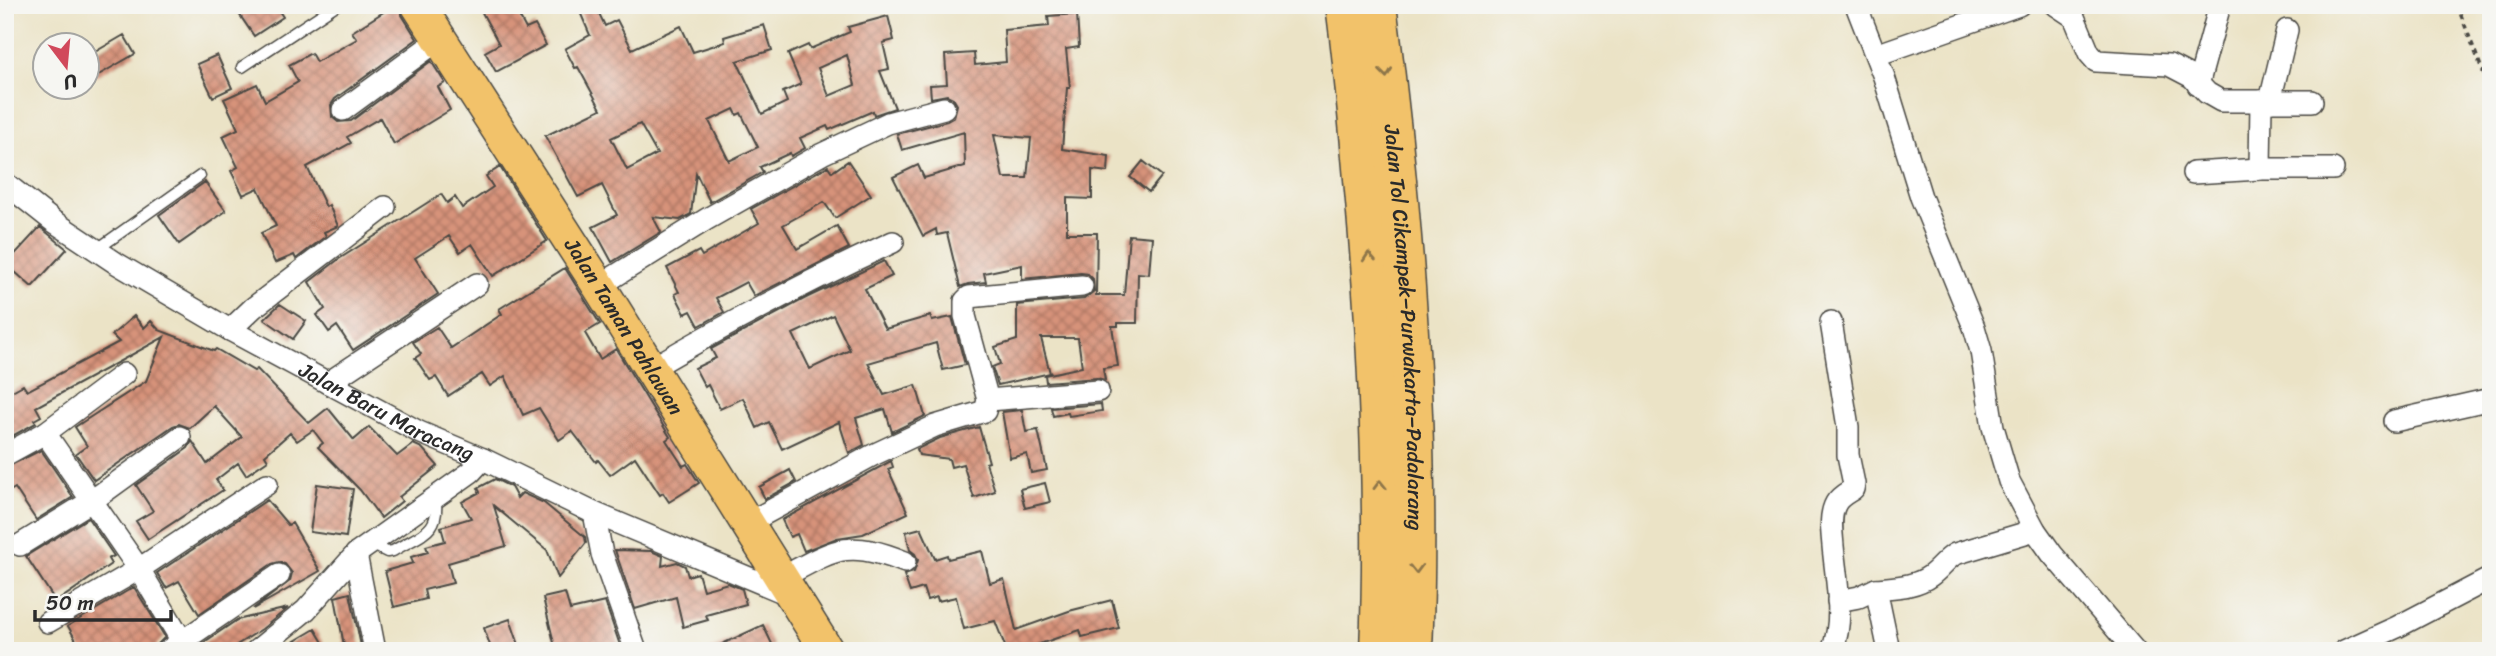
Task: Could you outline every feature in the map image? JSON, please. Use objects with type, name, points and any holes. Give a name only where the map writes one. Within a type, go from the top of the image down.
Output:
[{"type":"highway","name":"Jalan Tol Cikampek–Purwakarta–Padalarang","points":[[1345,5],[1366,209],[1378,376],[1382,582],[1379,651]]},
{"type":"highway","name":"Jalan Tol Cikampek–Purwakarta–Padalarang","points":[[1377,5],[1391,111],[1412,375],[1416,582],[1413,651]]},
{"type":"main road","name":"Jalan Taman Pahlawan","points":[[418,5],[599,286],[827,651]]},
{"type":"street","points":[[1856,5],[1876,55],[1921,197],[1974,327],[2003,467],[2035,530],[2076,584],[2135,651]]},
{"type":"street","points":[[2056,5],[2074,17],[2089,53],[2096,61],[2169,65],[2192,77],[2214,99],[2231,102],[2312,101]]},
{"type":"street","points":[[2198,85],[2220,5]]},
{"type":"street","points":[[1876,55],[2012,6]]},
{"type":"street","points":[[2260,169],[2265,101],[2287,30]]},
{"type":"street","points":[[343,110],[441,38]]},
{"type":"street","points":[[599,286],[706,219],[822,154],[888,122],[944,108]]},
{"type":"street","points":[[2193,173],[2333,169]]},
{"type":"street","name":"Jalan Baru Maracang","points":[[9,191],[96,250],[230,330],[419,432],[483,459],[594,513],[731,571],[787,587]]},
{"type":"street","points":[[230,330],[253,307],[385,207]]},
{"type":"street","points":[[650,369],[744,315],[893,242]]},
{"type":"street","points":[[328,383],[477,284]]},
{"type":"street","points":[[731,571],[753,534],[873,455],[935,426],[985,411],[989,400],[965,316],[965,301],[969,297],[1082,286]]},
{"type":"street","points":[[1831,322],[1854,484],[1853,489],[1836,502],[1833,511],[1838,631],[1832,651]]},
{"type":"street","points":[[5,455],[45,433],[124,374]]},
{"type":"street","points":[[989,400],[1098,391]]},
{"type":"street","points":[[2395,421],[2491,399]]},
{"type":"street","points":[[45,433],[138,569],[180,648],[279,575]]},
{"type":"street","points":[[20,545],[93,500],[180,437]]},
{"type":"street","points":[[256,651],[306,610],[363,549],[471,472],[483,459]]},
{"type":"street","points":[[48,622],[138,569],[267,484]]},
{"type":"street","points":[[594,513],[602,554],[636,651]]},
{"type":"street","points":[[1838,601],[1859,597],[1876,589],[1919,583],[1955,554],[2035,530]]},
{"type":"street","points":[[787,587],[828,554],[855,548],[880,552],[905,562]]},
{"type":"street","points":[[363,549],[375,651]]},
{"type":"street","points":[[2344,651],[2491,578]]},
{"type":"street","points":[[1876,589],[1889,651]]},
{"type":"lane","points":[[242,67],[336,5]]},
{"type":"lane","points":[[96,250],[200,176]]},
{"type":"path","points":[[2457,5],[2485,77],[2491,111]]},
{"type":"building","points":[[233,5],[275,5],[283,17],[254,36]]},
{"type":"building","points":[[381,5],[399,5],[417,39],[335,99],[331,105],[332,117],[338,122],[351,121],[431,61],[445,83],[438,87],[450,110],[394,144],[380,118],[347,137],[351,143],[307,167],[338,226],[324,232],[326,236],[296,259],[294,255],[275,263],[261,233],[276,226],[258,188],[243,195],[231,171],[238,167],[223,136],[238,129],[224,99],[257,84],[265,101],[298,82],[289,65],[311,53],[316,62],[357,39],[352,32],[385,11]]},
{"type":"building","points":[[478,5],[513,5],[526,29],[535,25],[546,45],[496,72],[485,52],[499,44]]},
{"type":"building","points":[[577,5],[595,5],[605,26],[617,20],[632,49],[681,26],[693,52],[725,42],[724,37],[764,25],[772,50],[737,61],[762,114],[787,102],[783,92],[801,84],[788,54],[808,45],[810,49],[850,32],[848,27],[888,16],[894,40],[883,43],[889,69],[880,71],[895,108],[874,115],[873,111],[829,130],[827,126],[800,138],[805,148],[760,167],[763,172],[710,202],[696,173],[691,214],[680,220],[653,217],[661,232],[612,262],[593,227],[617,215],[602,185],[578,197],[545,136],[601,109],[565,49],[590,35]],"holes":[[[847,55],[855,85],[829,96],[818,68]],[[734,109],[737,115],[741,113],[758,147],[729,161],[709,121]],[[640,124],[657,154],[627,170],[611,138]]]},
{"type":"building","points":[[1077,14],[1079,47],[1066,49],[1070,88],[1067,88],[1062,149],[1109,156],[1108,172],[1092,170],[1092,199],[1067,198],[1067,233],[1097,233],[1096,295],[1124,295],[1129,235],[1152,237],[1149,274],[1138,273],[1137,323],[1118,323],[1118,326],[1112,326],[1118,366],[1103,368],[1105,380],[1097,378],[1046,382],[1045,375],[1082,367],[1078,338],[1041,338],[1050,373],[998,385],[992,367],[1000,364],[995,347],[1017,340],[1017,305],[1084,299],[1094,291],[1093,279],[1088,274],[1081,273],[1022,279],[1022,265],[984,273],[986,282],[960,287],[947,233],[937,235],[936,229],[923,236],[893,177],[918,165],[924,178],[965,166],[964,132],[902,150],[897,134],[954,117],[957,105],[953,98],[947,95],[931,98],[930,85],[947,84],[945,55],[974,53],[975,65],[1006,62],[1004,30],[1049,26],[1048,16]],"holes":[[[994,135],[1031,138],[1027,178],[1003,178]]]},
{"type":"building","points":[[124,35],[135,54],[102,73],[102,48]]},
{"type":"building","points":[[217,55],[232,88],[213,97],[197,64]]},
{"type":"building","points":[[848,161],[871,195],[835,218],[824,202],[783,225],[797,249],[837,226],[849,248],[754,296],[746,282],[716,298],[724,312],[699,326],[691,311],[685,314],[675,294],[679,292],[667,268],[699,251],[702,256],[759,223],[751,209],[828,166],[832,172]]},
{"type":"building","points":[[1143,161],[1162,176],[1149,192],[1130,177]]},
{"type":"building","points":[[500,167],[547,241],[493,276],[472,244],[460,252],[449,236],[415,258],[438,294],[353,350],[337,326],[329,332],[317,315],[325,309],[309,282],[339,259],[441,194],[447,203],[455,197],[462,208],[493,187],[486,176]]},
{"type":"building","points":[[205,182],[226,211],[179,244],[159,215]]},
{"type":"building","points":[[40,227],[67,249],[32,287],[6,264]]},
{"type":"building","points":[[884,261],[892,276],[865,289],[885,329],[930,316],[932,321],[952,317],[965,365],[943,370],[936,343],[868,363],[884,395],[916,385],[925,416],[892,432],[885,409],[856,418],[864,445],[849,453],[839,422],[782,449],[769,422],[757,428],[743,398],[720,409],[708,385],[705,387],[695,368],[716,358],[711,349],[806,298]],"holes":[[[833,315],[850,350],[810,369],[793,334]]]},
{"type":"building","points":[[565,268],[600,324],[585,333],[600,359],[616,349],[670,437],[666,440],[683,466],[687,464],[699,483],[669,502],[663,493],[660,495],[635,457],[610,475],[572,431],[559,440],[539,408],[523,415],[505,376],[490,386],[482,374],[448,396],[436,377],[430,380],[415,358],[421,354],[413,342],[437,327],[451,348],[502,314],[499,309]]},
{"type":"building","points":[[280,304],[306,321],[293,339],[264,319]]},
{"type":"building","points":[[134,316],[144,328],[151,321],[159,330],[214,351],[216,349],[254,371],[257,369],[309,423],[328,408],[354,440],[369,427],[397,456],[413,444],[422,448],[438,466],[399,497],[402,501],[381,518],[360,490],[318,447],[323,443],[313,430],[297,441],[290,433],[265,455],[268,460],[246,475],[238,463],[216,480],[223,490],[148,539],[136,521],[153,511],[136,485],[188,448],[192,441],[207,464],[242,437],[214,406],[190,428],[179,424],[173,426],[94,480],[76,454],[87,446],[75,427],[146,381],[164,337],[36,407],[41,416],[34,420],[36,423],[5,440],[5,395],[23,385],[27,391],[119,342],[112,335]]},
{"type":"building","points":[[1101,404],[1102,411],[1069,416],[1068,413],[1053,416],[1051,408]]},
{"type":"building","points":[[1022,410],[1026,432],[1038,430],[1047,470],[1031,473],[1027,454],[1010,458],[1002,412]]},
{"type":"building","points":[[979,427],[995,491],[974,498],[963,464],[951,467],[949,459],[919,455],[917,449],[940,438]]},
{"type":"building","points":[[41,450],[73,497],[36,520],[15,488],[5,494],[5,468]]},
{"type":"building","points":[[891,461],[893,467],[888,469],[908,513],[863,534],[837,538],[804,551],[797,534],[790,537],[782,520]]},
{"type":"building","points":[[790,470],[796,482],[765,499],[759,487]]},
{"type":"building","points":[[495,479],[511,487],[517,498],[522,493],[544,503],[585,537],[586,543],[558,578],[547,550],[494,506],[506,546],[448,563],[453,583],[424,590],[426,599],[394,607],[385,571],[413,563],[411,557],[428,552],[426,546],[445,541],[441,527],[471,518],[462,502],[480,492],[478,488]]},
{"type":"building","points":[[1045,483],[1050,502],[1025,508],[1020,489]]},
{"type":"building","points":[[317,484],[353,489],[346,537],[310,532]]},
{"type":"building","points":[[267,500],[288,525],[292,523],[320,571],[253,609],[290,581],[292,573],[285,564],[272,564],[199,614],[179,581],[166,588],[157,573]]},
{"type":"building","points":[[88,518],[114,556],[108,559],[111,564],[56,602],[26,556]]},
{"type":"building","points":[[921,528],[935,559],[947,555],[948,559],[982,551],[990,583],[1004,579],[1016,630],[1069,611],[1112,600],[1119,628],[1082,637],[1080,630],[1031,647],[1030,645],[1007,651],[995,621],[964,629],[956,597],[938,601],[937,597],[927,600],[923,588],[910,592],[904,575],[914,572],[918,560],[910,550],[906,532]]},
{"type":"building","points":[[615,550],[651,551],[663,556],[662,566],[677,562],[685,566],[688,576],[698,573],[703,590],[728,583],[742,589],[746,604],[706,615],[708,620],[683,627],[676,597],[635,609]]},
{"type":"building","points":[[134,587],[165,637],[155,651],[82,651],[68,626]]},
{"type":"building","points":[[350,593],[362,651],[345,651],[335,597]]},
{"type":"building","points":[[565,593],[570,610],[605,602],[622,651],[556,651],[543,598]]},
{"type":"building","points":[[288,608],[262,629],[227,651],[201,651],[200,645],[237,620]]},
{"type":"building","points":[[510,619],[519,645],[502,651],[492,651],[484,628]]},
{"type":"building","points":[[763,625],[773,646],[763,651],[707,651]]},
{"type":"building","points":[[315,629],[328,651],[278,651]]}]
